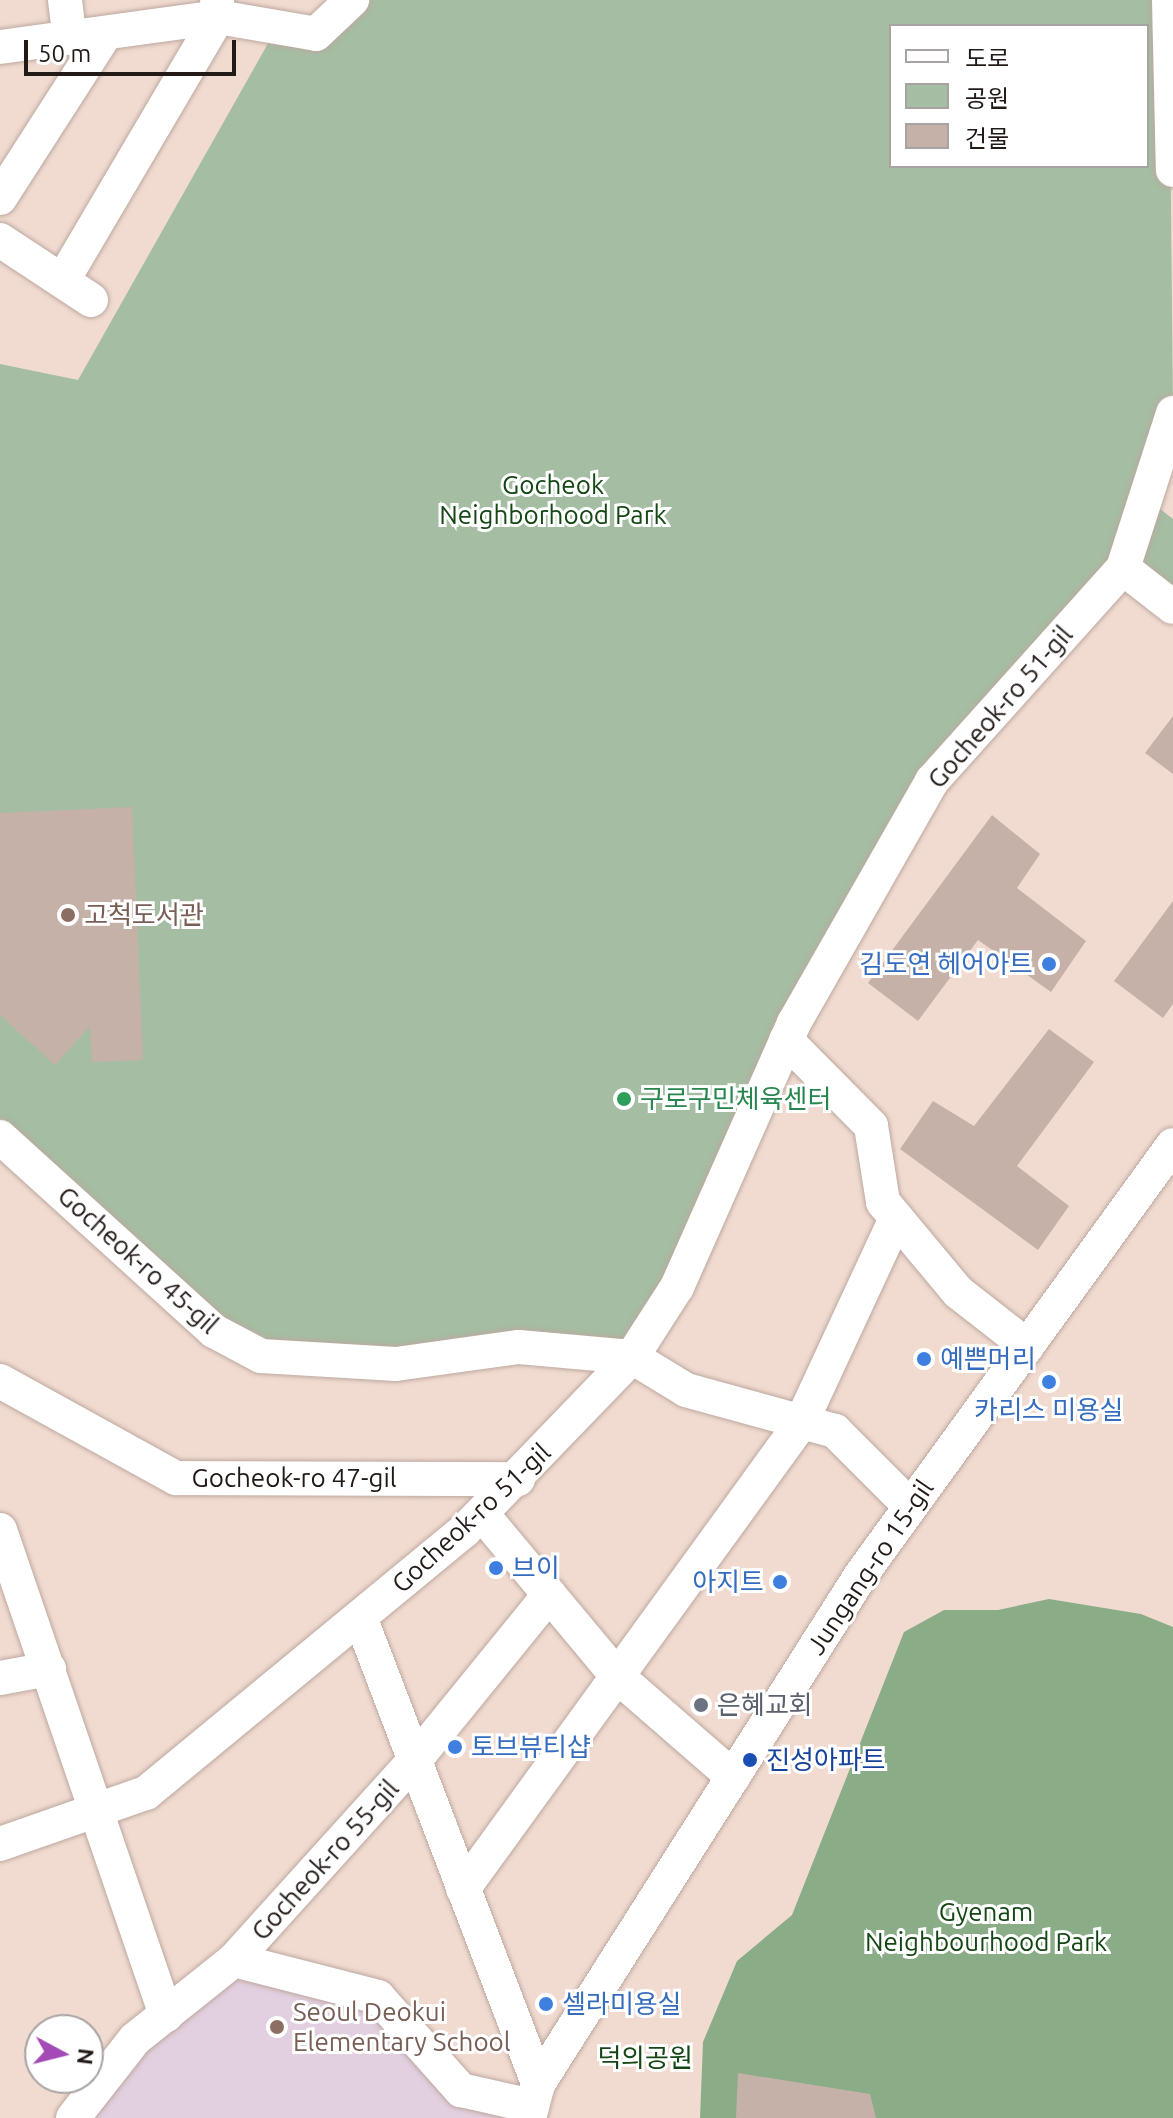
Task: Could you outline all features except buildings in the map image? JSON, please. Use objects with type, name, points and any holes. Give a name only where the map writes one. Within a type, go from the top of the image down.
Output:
[{"type":"street","points":[[65,0],[70,38]]},
{"type":"street","points":[[0,47],[106,33],[218,8],[316,34],[352,0]]},
{"type":"street","points":[[1169,0],[1173,170]]},
{"type":"street","points":[[63,280],[218,8]]},
{"type":"street","points":[[0,198],[106,33]]},
{"type":"street","points":[[0,240],[91,300]]},
{"type":"street","name":"Gocheok-ro 51-gil","points":[[0,1844],[146,1793],[482,1514],[632,1357],[677,1287],[786,1040],[932,781],[1123,568],[1173,413]]},
{"type":"street","points":[[1123,568],[1173,607]]},
{"type":"street","points":[[786,1040],[871,1126],[883,1202],[958,1292],[1027,1346]]},
{"type":"street","name":"Gocheok-ro 45-gil","points":[[0,1137],[214,1331],[261,1356],[396,1364],[519,1347],[632,1357],[686,1390],[835,1431],[910,1506]]},
{"type":"street","name":"Jungang-ro 15-gil","points":[[533,2103],[733,1777],[910,1506],[1173,1145]]},
{"type":"street","points":[[533,2103],[463,1889],[801,1423],[896,1218]]},
{"type":"street","name":"Gocheok-ro 47-gil","points":[[0,1381],[176,1478],[518,1479]]},
{"type":"street","points":[[482,1514],[617,1676],[733,1777]]},
{"type":"street","points":[[0,1530],[166,2015]]},
{"type":"street","name":"Gocheok-ro 55-gil","points":[[73,2118],[135,2039],[234,1960],[415,1760],[549,1595]]},
{"type":"street","name":"Gocheok-ro 55-gil","points":[[360,1617],[463,1889]]},
{"type":"street","points":[[0,1678],[49,1669]]},
{"type":"street","name":"Gocheok-ro 55-gil","points":[[234,1960],[378,1997],[461,2090],[533,2103]]},
{"type":"shaded area","name":"Seoul Deokui Elementary School","points":[[234,1960],[378,1997],[461,2090],[529,2118],[73,2118],[97,2094],[104,2094],[104,2088]]},
{"type":"green space","name":"Gocheok Neighborhood Park","points":[[355,0],[1169,0],[1173,413],[1146,498],[1173,519],[1173,607],[1124,568],[973,730],[632,1357],[261,1356],[0,1137],[0,364],[78,380],[275,31]]},
{"type":"green space","name":"Gyenam Neighbourhood Park","points":[[1049,1599],[1141,1614],[1173,1627],[1173,2118],[700,2118],[703,2042],[737,1961],[792,1915],[904,1632],[944,1610],[998,1610]]},
{"type":"place","name":"고척도서관","points":[[68,915]]},
{"type":"place","name":"김도연 헤어아트","points":[[1049,964]]},
{"type":"place","name":"구로구민체육센터","points":[[624,1099]]},
{"type":"place","name":"예쁜머리","points":[[924,1359]]},
{"type":"place","name":"카리스 미용실","points":[[1049,1382]]},
{"type":"place","name":"브이","points":[[496,1568]]},
{"type":"place","name":"아지트","points":[[780,1582]]},
{"type":"place","name":"은혜교회","points":[[701,1705]]},
{"type":"place","name":"토브뷰티샵","points":[[455,1747]]},
{"type":"place","name":"진성아파트","points":[[750,1760]]},
{"type":"place","name":"셀라미용실","points":[[546,2004]]},
{"type":"place","name":"Seoul Deokui Elementary School","points":[[277,2027]]},
{"type":"park label","name":"덕의공원","points":[[645,2058]]}]
